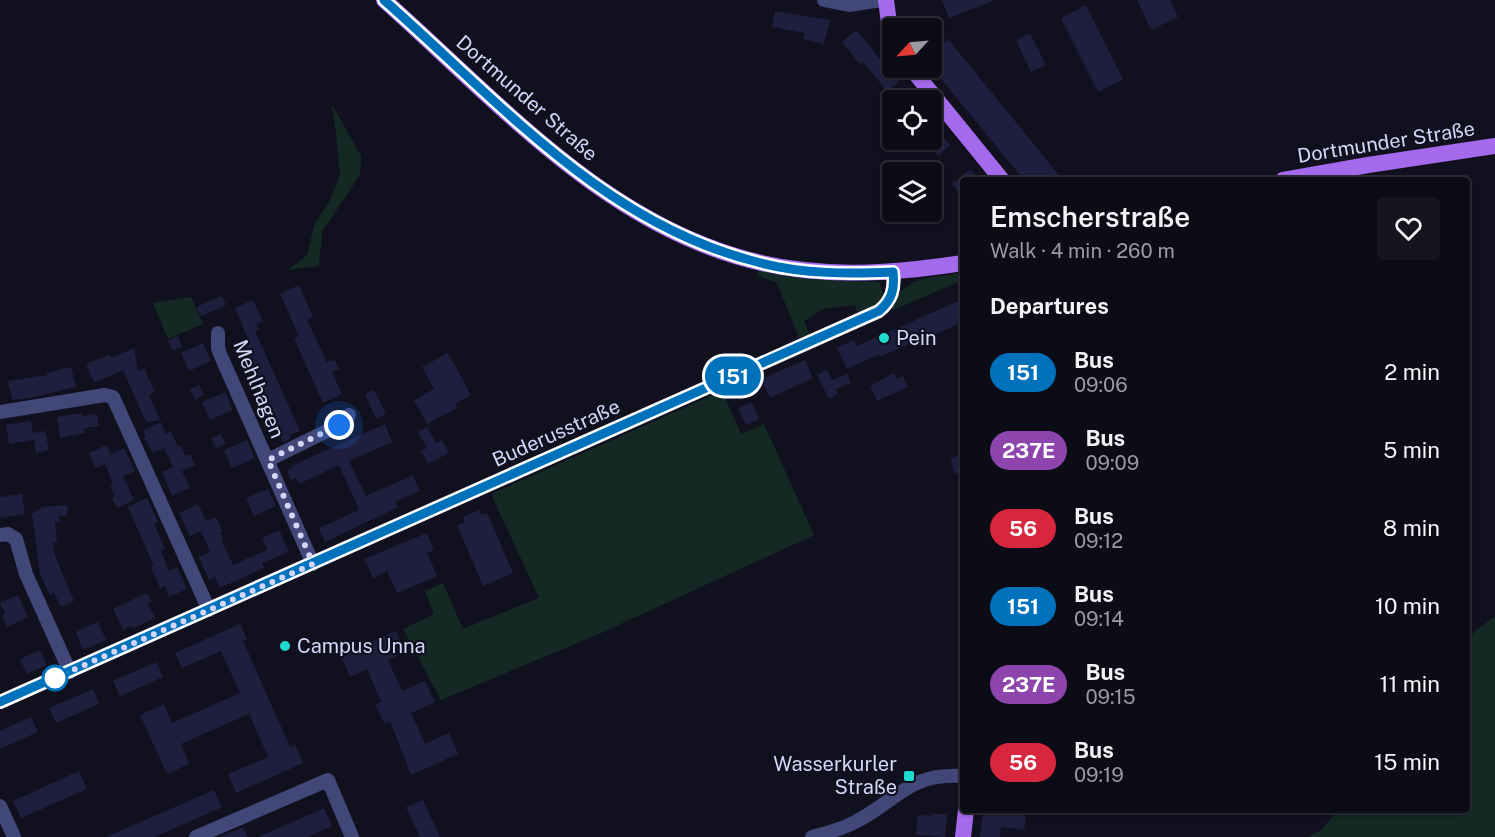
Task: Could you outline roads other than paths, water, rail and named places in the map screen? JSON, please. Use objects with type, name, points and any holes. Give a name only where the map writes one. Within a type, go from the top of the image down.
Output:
[{"type":"main road","name":"Dortmunder Straße","points":[[384,0],[513,119],[579,174],[637,212],[675,233],[717,250],[762,263],[803,270],[841,273],[893,272],[960,263]]},
{"type":"main road","points":[[884,0],[888,18]]},
{"type":"main road","points":[[919,78],[1000,177]]},
{"type":"main road","name":"Dortmunder Straße","points":[[1300,177],[1421,156],[1495,147]]},
{"type":"main road","points":[[963,837],[966,813]]},
{"type":"street","points":[[824,0],[849,5],[884,0]]},
{"type":"street","name":"Buderusstraße","points":[[0,702],[879,311],[892,295],[893,272]]},
{"type":"street","name":"Mehlhagen","points":[[218,333],[220,354],[313,564]]},
{"type":"street","points":[[0,412],[105,395],[113,397],[209,610]]},
{"type":"street","name":"Mehlhagen","points":[[268,460],[339,425],[349,415]]},
{"type":"street","points":[[0,535],[8,534],[16,539],[26,574],[70,672]]},
{"type":"street","points":[[812,837],[855,823],[913,784],[925,779],[942,775],[960,776]]},
{"type":"street","points":[[196,837],[328,780],[352,837]]},
{"type":"street","points":[[0,806],[14,837]]},
{"type":"place","name":"Pein","points":[[884,338]]},
{"type":"place","name":"Campus Unna","points":[[285,646]]},
{"type":"place","name":"Wasserkurler Straße","points":[[909,776]]}]
